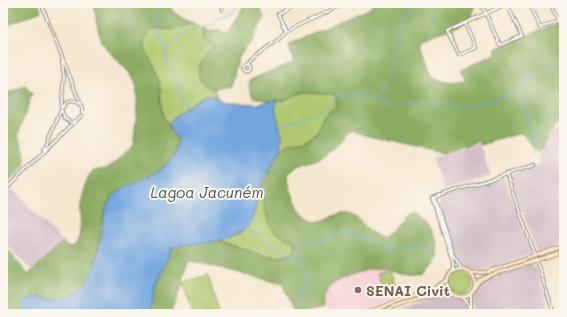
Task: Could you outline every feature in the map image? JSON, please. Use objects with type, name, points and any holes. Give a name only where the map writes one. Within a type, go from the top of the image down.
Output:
[{"type":"main road","points":[[375,314],[423,298],[453,294],[462,297],[471,292],[480,280],[486,277],[564,246]]},
{"type":"main road","points":[[470,273],[488,272],[535,257],[564,250]]},
{"type":"main road","points":[[362,314],[432,290],[448,279],[453,272],[459,270],[466,270],[470,273],[474,280],[474,288]]},
{"type":"main road","points":[[448,279],[448,288],[453,294]]},
{"type":"street","points":[[3,192],[80,118],[82,111],[40,3]]},
{"type":"street","points":[[221,3],[222,10]]},
{"type":"street","points":[[286,32],[278,14],[300,3]]},
{"type":"street","points":[[247,64],[286,32],[347,3]]},
{"type":"street","points":[[465,23],[476,48],[459,55],[447,31],[465,23],[486,14],[508,3],[522,36],[500,45],[486,14],[481,3]]},
{"type":"street","points":[[528,3],[540,28],[558,20],[550,3]]},
{"type":"street","points":[[61,57],[64,77],[63,116],[67,121],[74,122],[77,120]]},
{"type":"street","points":[[39,156],[48,145],[64,104],[70,101],[77,102],[80,105]]},
{"type":"street","points":[[433,197],[535,165]]},
{"type":"street","points":[[506,174],[554,314]]},
{"type":"street","points":[[433,197],[453,255],[461,268],[466,270]]},
{"type":"street","points":[[433,197],[453,262],[453,272]]},
{"type":"street","points":[[471,292],[471,311]]},
{"type":"street","points":[[462,297],[467,302],[472,314]]},
{"type":"shaded area","points":[[561,125],[564,129],[564,244],[539,252],[536,251],[510,177],[512,174],[540,164],[538,157],[549,136]]},
{"type":"shaded area","points":[[479,143],[491,176],[444,191],[432,158]]},
{"type":"shaded area","points":[[504,177],[531,254],[484,270],[472,270],[466,267],[458,259],[439,204],[440,200]]},
{"type":"shaded area","points":[[12,189],[63,242],[32,271],[3,241],[3,197]]},
{"type":"shaded area","name":"SENAI Civit","points":[[386,257],[401,299],[355,314],[328,314],[316,280]]},
{"type":"shaded area","points":[[531,264],[536,268],[551,314],[475,314],[473,308],[474,293],[480,284],[486,280]]},
{"type":"shaded area","points":[[441,297],[451,297],[462,300],[469,314],[389,313],[427,300]]},
{"type":"green space","points":[[3,3],[38,3],[41,11],[3,27]]},
{"type":"green space","points":[[94,3],[172,3],[171,9],[176,14],[192,23],[174,29],[155,28],[148,33],[144,40],[145,49],[159,77],[163,116],[174,136],[177,137],[177,147],[175,153],[158,171],[150,177],[120,191],[108,205],[103,216],[93,270],[88,281],[80,290],[57,299],[31,298],[24,301],[21,314],[3,314],[3,256],[9,251],[28,275],[63,242],[67,247],[74,246],[80,232],[80,202],[89,176],[94,171],[108,168],[133,146],[137,104],[135,82],[130,73],[110,53],[101,39]]},
{"type":"green space","points":[[372,3],[474,3],[473,13],[469,20],[457,27],[420,39],[419,44],[433,79],[451,83],[466,81],[461,70],[497,53],[495,49],[557,23],[564,34],[564,121],[551,131],[538,152],[533,148],[526,137],[520,133],[481,145],[479,141],[443,153],[365,135],[353,130],[325,155],[291,170],[288,176],[288,181],[296,203],[303,214],[315,221],[321,221],[339,214],[349,214],[377,236],[381,237],[388,234],[402,218],[410,212],[416,215],[431,230],[437,250],[435,262],[424,274],[407,275],[382,268],[373,268],[344,278],[333,284],[325,294],[323,308],[294,314],[283,284],[188,260],[182,285],[170,314],[149,314],[155,286],[171,249],[180,245],[216,241],[261,255],[278,257],[290,255],[296,248],[293,241],[276,233],[269,224],[260,190],[264,179],[281,149],[288,145],[310,138],[316,133],[322,119],[335,107],[337,100],[334,94],[302,92],[285,100],[270,101],[253,97],[249,86],[250,80],[294,62],[289,44],[368,9],[373,6]]},
{"type":"green space","points":[[245,4],[260,8],[264,18],[251,43],[238,59],[231,86],[214,89],[207,86],[199,76],[199,66],[210,50],[214,49],[214,47],[203,39],[204,28],[208,30],[219,30],[227,33]]},
{"type":"green space","points":[[192,23],[204,28],[203,39],[215,46],[206,86],[214,89],[217,98],[214,96],[203,96],[182,110],[170,121],[169,127],[163,116],[161,89],[145,49],[144,40],[148,33],[155,28],[174,29]]},
{"type":"green space","points":[[25,86],[32,93],[18,135],[24,152],[24,164],[21,169],[3,186],[3,95]]},
{"type":"green space","points":[[310,91],[334,94],[337,99],[336,106],[322,119],[318,129],[313,135],[303,141],[281,149],[281,138],[275,108],[278,100]]},
{"type":"green space","points":[[260,190],[269,224],[276,233],[293,241],[296,248],[290,255],[278,257],[261,255],[216,241],[228,239],[243,230],[251,218]]},
{"type":"green space","points":[[390,269],[396,290],[385,294],[378,273]]},
{"type":"green space","points":[[461,271],[469,275],[473,283],[469,291],[461,295],[453,291],[449,283],[453,275]]},
{"type":"green space","points":[[208,275],[219,314],[192,314],[183,282]]},
{"type":"water","name":"Lagoa Jacuném","points":[[208,94],[222,101],[237,103],[258,104],[278,100],[275,109],[282,137],[281,149],[264,179],[251,222],[243,231],[224,240],[180,245],[171,249],[155,286],[149,314],[21,314],[24,301],[28,299],[53,299],[66,296],[77,292],[85,284],[96,260],[105,209],[114,195],[123,188],[160,171],[176,153],[177,137],[174,136],[169,127],[171,120],[182,110]]},
{"type":"waterway","points":[[154,3],[157,29],[163,43],[168,62],[175,77],[178,92],[188,108]]},
{"type":"waterway","points":[[165,51],[188,31],[210,25],[217,18],[235,11],[238,3]]},
{"type":"waterway","points":[[374,100],[387,82],[390,74],[392,47],[400,22],[408,9],[423,3]]},
{"type":"waterway","name":"Lagoa Jacuném","points":[[280,126],[327,108],[338,96],[360,95],[389,108],[395,108],[416,101],[462,107],[494,100],[511,94],[542,70],[564,62]]},
{"type":"waterway","points":[[3,121],[12,100],[22,90]]},
{"type":"waterway","points":[[518,90],[527,114],[534,143],[531,156]]},
{"type":"waterway","points":[[243,230],[256,234],[274,246],[293,255],[297,253],[302,242],[313,239],[329,240],[344,232],[373,242],[386,251],[413,244],[417,245],[424,248],[439,259]]},
{"type":"waterway","points":[[296,307],[306,274],[298,252]]},
{"type":"place","name":"SENAI Civit","points":[[358,290]]}]
